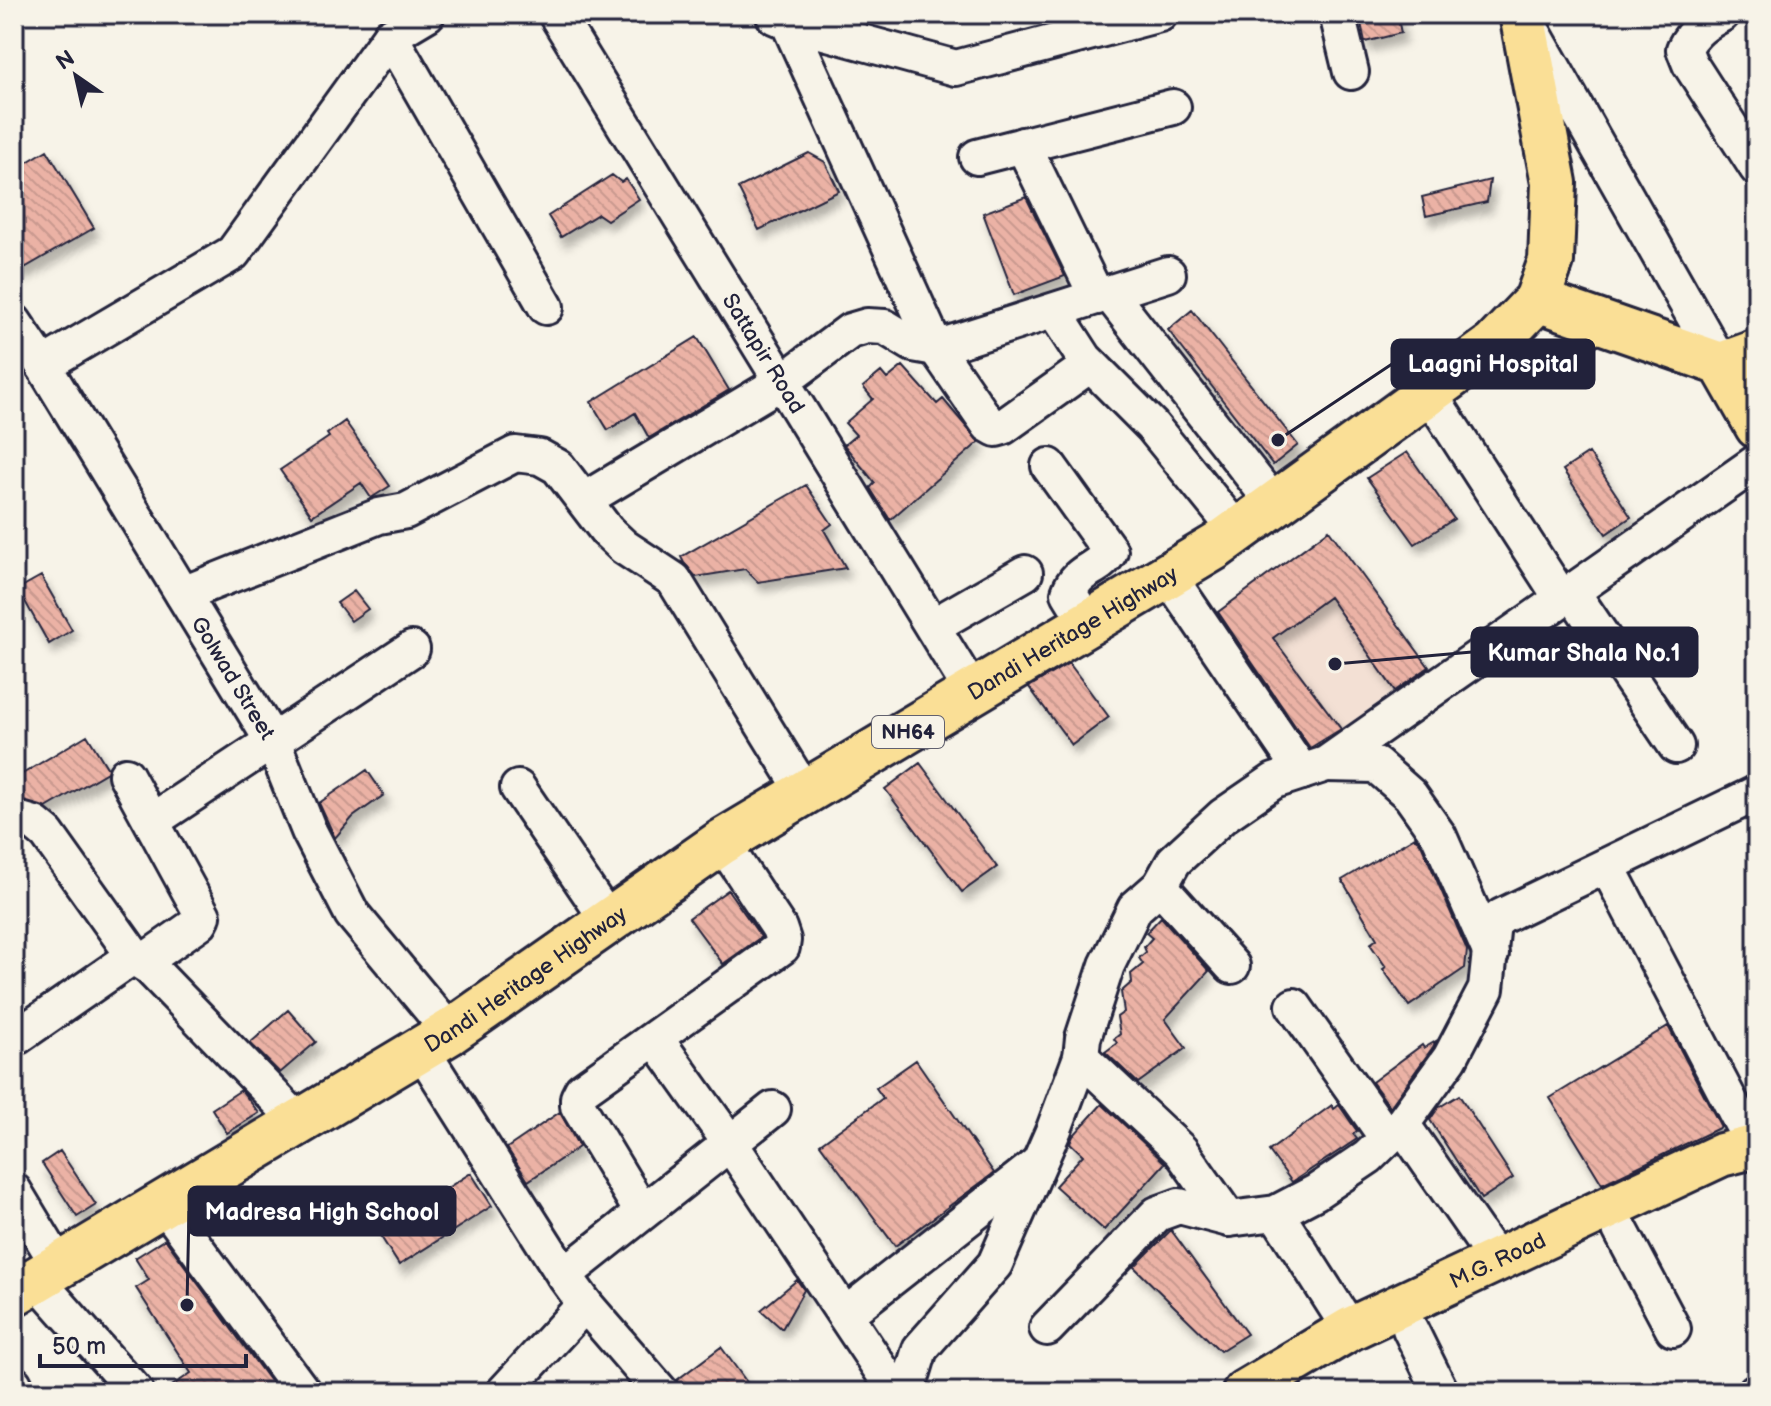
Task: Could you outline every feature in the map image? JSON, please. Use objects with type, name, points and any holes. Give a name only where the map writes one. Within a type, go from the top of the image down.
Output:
[{"type":"highway","name":"Dandi Heritage Highway","points":[[37,1280],[436,1040],[722,842],[1088,624],[1237,531],[1494,345],[1537,300],[1551,261],[1554,183],[1522,14]]},
{"type":"main road","points":[[1537,300],[1739,357],[1757,427]]},
{"type":"main road","name":"M.G. Road","points":[[1295,1392],[1410,1329],[1738,1176],[1756,1151]]},
{"type":"main road","name":"M.G. Road","points":[[1244,1392],[1350,1329],[1721,1155],[1756,1151]]},
{"type":"street","points":[[43,365],[233,253],[390,36],[427,14]]},
{"type":"street","name":"Sattapir Road","points":[[556,14],[973,693]]},
{"type":"street","points":[[779,18],[956,68],[1160,14]]},
{"type":"street","points":[[1337,14],[1351,72]]},
{"type":"street","points":[[1522,14],[1739,357]]},
{"type":"street","points":[[779,18],[936,348],[989,425],[996,429],[1003,427],[1090,365]]},
{"type":"street","points":[[1702,19],[1684,49],[1690,64],[1757,168]]},
{"type":"street","points":[[390,36],[546,307]]},
{"type":"street","points":[[977,157],[1173,107]]},
{"type":"street","points":[[1023,145],[1103,295],[1275,505]]},
{"type":"street","points":[[584,500],[783,381],[850,331],[867,326],[885,327],[913,344],[936,348],[1168,274]]},
{"type":"street","points":[[1054,311],[1090,365],[1152,426],[1237,531]]},
{"type":"street","name":"Golwad Street","points":[[14,322],[273,742],[309,831],[352,914],[436,1040],[564,1275],[661,1392]]},
{"type":"street","points":[[1429,393],[1567,596],[1676,746]]},
{"type":"street","points":[[183,594],[379,516],[406,511],[515,454],[540,457],[558,467],[607,531],[624,547],[674,580],[805,793]]},
{"type":"street","points":[[1314,768],[1757,462]]},
{"type":"street","points":[[1049,466],[1110,551],[1074,580],[1069,593],[1088,624]]},
{"type":"street","points":[[933,626],[1025,573]]},
{"type":"street","points":[[1168,575],[1314,768]]},
{"type":"street","points":[[152,821],[412,649]]},
{"type":"street","points":[[907,1392],[920,1349],[995,1264],[1081,1057],[1083,1038],[1107,965],[1135,908],[1160,886],[1174,861],[1223,816],[1274,781],[1314,768],[1376,765],[1410,795],[1439,836],[1491,954]]},
{"type":"street","points":[[14,1039],[128,960],[140,960],[200,922],[203,916],[126,775]]},
{"type":"street","points":[[518,788],[608,920]]},
{"type":"street","points":[[1047,1328],[1157,1214],[1179,1206],[1229,1219],[1276,1213],[1316,1192],[1355,1166],[1394,1131],[1450,1058],[1486,989],[1493,923],[1757,793]]},
{"type":"street","points":[[14,823],[21,820],[35,824],[47,834],[140,960],[300,1123]]},
{"type":"street","points":[[642,1212],[578,1106],[578,1098],[582,1090],[782,947],[779,928],[722,842]]},
{"type":"street","points":[[1607,866],[1756,1151]]},
{"type":"street","points":[[1160,886],[1232,966]]},
{"type":"street","points":[[1294,1006],[1497,1261]]},
{"type":"street","points":[[656,1039],[730,1143],[896,1392]]},
{"type":"street","points":[[1081,1057],[1181,1151],[1229,1219]]},
{"type":"street","points":[[564,1275],[773,1109]]},
{"type":"street","points":[[845,1315],[1039,1163]]},
{"type":"street","points":[[14,1191],[37,1280],[136,1392]]},
{"type":"street","points":[[163,1203],[303,1392]]},
{"type":"street","points":[[1276,1213],[1350,1329]]},
{"type":"street","points":[[1620,1229],[1673,1329]]},
{"type":"street","points":[[504,1392],[585,1304]]},
{"type":"street","points":[[1410,1329],[1441,1392]]},
{"type":"street","points":[[14,1384],[17,1392]]},
{"type":"shaded area","points":[[1329,597],[1395,691],[1341,729],[1273,638]]},
{"type":"building","points":[[1359,14],[1397,14],[1401,33],[1365,42]]},
{"type":"building","points":[[47,150],[94,228],[14,274],[14,170]]},
{"type":"building","points":[[809,153],[825,162],[839,191],[759,230],[738,188]]},
{"type":"building","points":[[612,175],[621,182],[626,179],[639,199],[607,220],[598,214],[561,237],[548,216]]},
{"type":"building","points":[[1490,180],[1487,202],[1426,216],[1422,197]]},
{"type":"building","points":[[1026,197],[1065,276],[1014,295],[983,213]]},
{"type":"building","points":[[1192,310],[1298,445],[1273,465],[1168,330]]},
{"type":"building","points":[[697,337],[729,390],[649,438],[635,413],[608,430],[591,402]]},
{"type":"building","points":[[903,366],[937,404],[943,399],[979,442],[890,520],[870,488],[875,483],[844,445],[856,435],[845,423],[873,399],[863,387],[881,372],[887,379]]},
{"type":"building","points":[[345,421],[390,486],[371,498],[361,483],[312,516],[280,470],[329,437],[327,434]]},
{"type":"building","points":[[1407,452],[1454,519],[1415,544],[1367,478]]},
{"type":"building","points":[[1589,453],[1631,517],[1606,534],[1563,470]]},
{"type":"building","points":[[806,485],[832,524],[824,530],[846,568],[758,582],[745,569],[696,577],[684,563],[681,557]]},
{"type":"building","points":[[1329,530],[1429,667],[1395,691],[1329,597],[1273,638],[1341,729],[1310,748],[1218,612]]},
{"type":"building","points":[[41,576],[72,630],[49,644],[18,589]]},
{"type":"building","points":[[354,591],[368,609],[351,621],[337,603]]},
{"type":"building","points":[[1069,663],[1109,717],[1072,745],[1029,687]]},
{"type":"building","points":[[87,735],[107,772],[46,808],[21,801],[14,789],[14,779]]},
{"type":"building","points":[[920,763],[997,867],[962,892],[885,789]]},
{"type":"building","points":[[367,770],[384,795],[353,817],[335,838],[319,803]]},
{"type":"building","points":[[1415,837],[1422,846],[1467,950],[1465,968],[1409,1006],[1383,969],[1386,967],[1370,944],[1377,939],[1342,880]]},
{"type":"building","points":[[728,890],[761,937],[723,964],[689,918]]},
{"type":"building","points":[[1161,917],[1209,971],[1165,1019],[1186,1048],[1138,1083],[1105,1052],[1117,1043],[1114,1039],[1120,1034],[1117,1017],[1124,1012],[1121,992],[1132,982],[1131,974],[1143,964],[1139,958],[1146,952],[1144,947],[1152,938],[1146,933]]},
{"type":"building","points":[[288,1010],[316,1042],[280,1073],[250,1043]]},
{"type":"building","points":[[1668,1026],[1721,1127],[1602,1184],[1550,1098]]},
{"type":"building","points":[[1436,1041],[1390,1107],[1372,1082],[1422,1045],[1424,1048]]},
{"type":"building","points":[[916,1060],[994,1173],[895,1246],[820,1144],[883,1098],[876,1088]]},
{"type":"building","points":[[241,1090],[259,1113],[227,1133],[212,1109]]},
{"type":"building","points":[[1459,1095],[1513,1178],[1481,1199],[1430,1120],[1438,1108]]},
{"type":"building","points":[[1102,1104],[1165,1163],[1104,1230],[1055,1186],[1083,1155],[1070,1143],[1073,1136]]},
{"type":"building","points":[[1332,1105],[1334,1109],[1339,1105],[1357,1131],[1353,1134],[1357,1139],[1292,1182],[1269,1151]]},
{"type":"building","points":[[560,1112],[579,1147],[528,1181],[507,1148]]},
{"type":"building","points":[[60,1151],[96,1205],[77,1217],[42,1163]]},
{"type":"building","points":[[471,1173],[492,1206],[399,1265],[378,1232]]},
{"type":"building","points":[[1171,1230],[1247,1334],[1220,1351],[1134,1267]]},
{"type":"building","points":[[165,1239],[278,1392],[163,1392],[191,1373],[136,1288],[149,1280],[135,1258]]},
{"type":"building","points":[[797,1280],[804,1290],[782,1329],[761,1310]]},
{"type":"building","points":[[721,1347],[754,1392],[680,1392],[677,1380]]},
{"type":"place","name":"Laagni Hospital","points":[[1278,440]]},
{"type":"place","name":"Kumar Shala No.1","points":[[1335,664]]},
{"type":"place","name":"Madresa High School","points":[[187,1305]]}]
